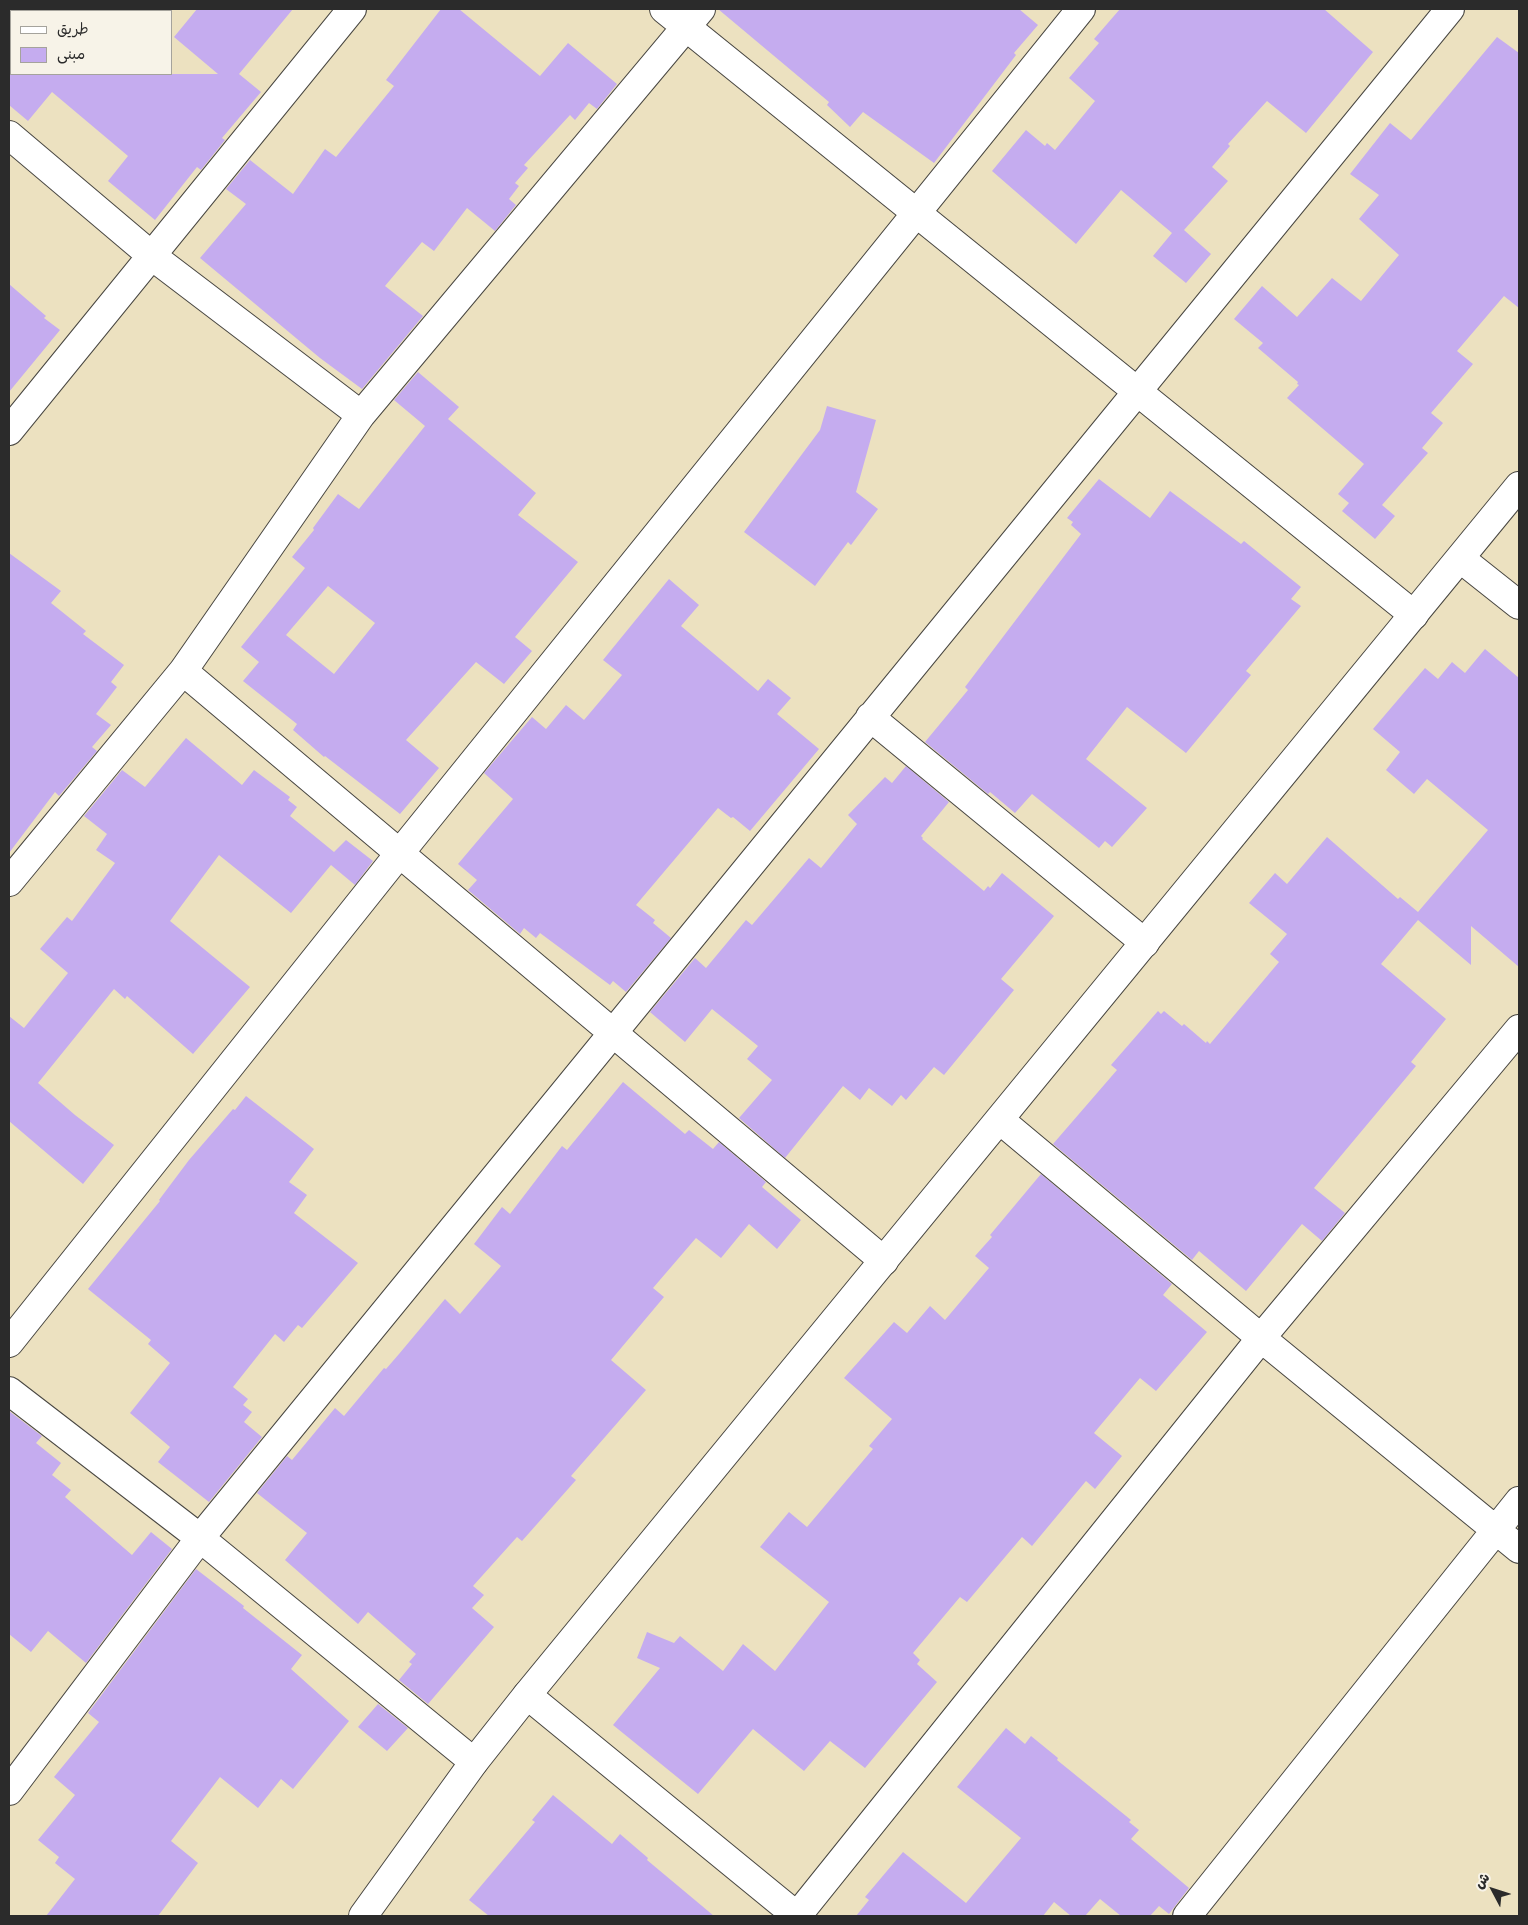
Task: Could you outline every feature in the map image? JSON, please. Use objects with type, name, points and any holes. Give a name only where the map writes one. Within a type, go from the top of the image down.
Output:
[{"type":"street","points":[[9,432],[352,9]]},
{"type":"street","points":[[664,9],[694,18],[917,214],[1414,615]]},
{"type":"street","points":[[9,1343],[399,854],[1081,9]]},
{"type":"street","points":[[9,1792],[200,1538],[1450,9]]},
{"type":"street","points":[[9,882],[183,671],[362,415],[694,18]]},
{"type":"street","points":[[9,135],[152,256],[362,415]]},
{"type":"street","points":[[363,1916],[474,1762],[528,1695],[1519,486]]},
{"type":"street","points":[[1461,559],[1519,605]]},
{"type":"street","points":[[183,671],[884,1261]]},
{"type":"street","points":[[870,717],[1145,943]]},
{"type":"street","points":[[528,1695],[797,1916],[1262,1338],[1519,1029]]},
{"type":"street","points":[[1000,1120],[1519,1549]]},
{"type":"street","points":[[9,1391],[200,1538],[474,1762]]},
{"type":"street","points":[[1187,1916],[1519,1501]]},
{"type":"building","points":[[197,9],[293,9],[239,74],[261,92],[222,138],[225,140],[201,170],[197,167],[155,220],[108,181],[128,156],[52,92],[28,121],[9,105],[9,74],[218,74],[174,37]]},
{"type":"building","points":[[441,9],[459,9],[540,76],[568,43],[617,84],[597,109],[589,103],[575,120],[570,115],[524,165],[528,168],[515,183],[519,186],[509,199],[516,205],[495,231],[467,208],[434,251],[422,242],[385,286],[423,316],[362,389],[320,358],[200,258],[246,204],[226,189],[250,160],[293,194],[325,149],[336,157],[394,86],[386,80]]},
{"type":"building","points":[[718,9],[1019,9],[1038,25],[1014,53],[1016,55],[934,163],[863,112],[850,127],[827,105],[829,102]]},
{"type":"building","points":[[1120,9],[1324,9],[1373,52],[1306,133],[1267,101],[1228,144],[1230,146],[1212,167],[1228,181],[1184,230],[1211,254],[1186,283],[1153,256],[1172,233],[1121,190],[1076,244],[992,171],[1026,130],[1045,146],[1047,143],[1055,150],[1095,101],[1069,78],[1099,43],[1094,39]]},
{"type":"building","points":[[1497,37],[1519,53],[1519,308],[1504,296],[1457,351],[1473,364],[1431,413],[1443,423],[1422,448],[1428,453],[1382,505],[1395,516],[1375,539],[1342,511],[1349,503],[1338,494],[1364,464],[1287,398],[1299,385],[1297,384],[1298,382],[1258,348],[1263,343],[1234,319],[1262,286],[1297,317],[1332,278],[1361,301],[1399,255],[1359,219],[1379,195],[1350,174],[1390,123],[1411,140]]},
{"type":"building","points":[[9,284],[46,316],[44,318],[60,330],[9,392]]},
{"type":"building","points":[[418,372],[459,407],[448,419],[536,493],[518,515],[578,562],[515,637],[532,651],[504,684],[476,662],[406,740],[439,768],[400,814],[324,757],[293,730],[297,724],[243,681],[259,662],[241,647],[305,568],[292,557],[314,530],[313,528],[338,494],[359,509],[425,426],[394,400]],"holes":[[[328,586],[375,623],[334,674],[286,635]]]},
{"type":"building","points":[[827,406],[876,420],[856,492],[878,509],[851,545],[848,542],[815,586],[744,532],[820,430]]},
{"type":"building","points":[[1099,479],[1150,518],[1170,491],[1241,544],[1244,541],[1301,587],[1291,599],[1301,606],[1246,671],[1251,675],[1186,753],[1127,707],[1086,759],[1147,808],[1112,847],[1105,841],[1099,848],[1032,794],[1015,813],[990,792],[988,794],[925,742],[968,690],[965,687],[1081,534],[1071,525],[1073,522],[1067,518]]},
{"type":"building","points":[[9,553],[61,591],[51,603],[86,631],[83,634],[124,665],[111,682],[117,687],[96,714],[111,725],[92,747],[97,751],[59,796],[55,792],[9,853]]},
{"type":"building","points":[[669,579],[699,605],[681,626],[758,691],[768,679],[791,698],[777,714],[819,749],[750,831],[718,808],[636,905],[655,920],[653,923],[671,938],[626,992],[613,981],[610,985],[540,933],[536,938],[524,928],[520,934],[468,890],[477,880],[458,864],[513,799],[484,773],[532,717],[546,729],[566,705],[584,720],[622,675],[603,660]]},
{"type":"building","points":[[1485,649],[1519,678],[1519,967],[1471,926],[1471,965],[1418,920],[1381,964],[1446,1019],[1411,1062],[1416,1066],[1314,1188],[1345,1213],[1322,1241],[1302,1224],[1246,1291],[1199,1251],[1192,1260],[1053,1144],[1117,1070],[1111,1065],[1158,1011],[1161,1014],[1164,1011],[1182,1026],[1184,1024],[1206,1043],[1207,1041],[1210,1044],[1279,962],[1270,954],[1287,934],[1249,903],[1275,873],[1287,884],[1327,837],[1398,899],[1400,897],[1418,912],[1488,830],[1427,779],[1414,794],[1386,770],[1400,752],[1373,729],[1425,668],[1438,679],[1452,662],[1465,673]]},
{"type":"building","points":[[186,738],[242,785],[254,770],[290,797],[288,800],[297,807],[290,816],[334,852],[346,840],[373,861],[355,885],[331,865],[291,913],[219,855],[170,921],[250,987],[193,1054],[127,996],[125,999],[114,989],[38,1083],[114,1145],[83,1184],[9,1121],[9,1016],[24,1028],[68,973],[40,949],[67,917],[72,921],[115,863],[96,850],[107,834],[84,816],[122,770],[145,787]]},
{"type":"building","points":[[906,766],[949,802],[921,836],[922,839],[984,891],[988,886],[990,888],[1002,873],[1054,916],[1001,979],[1014,990],[944,1075],[934,1067],[906,1100],[901,1095],[892,1106],[869,1088],[860,1100],[843,1086],[785,1158],[739,1118],[772,1080],[747,1059],[758,1046],[712,1009],[685,1042],[650,1012],[695,958],[706,968],[746,920],[752,925],[809,858],[821,868],[857,824],[848,815],[885,777],[892,783]]},
{"type":"building","points":[[623,1082],[685,1134],[689,1130],[713,1149],[719,1142],[766,1182],[762,1187],[801,1220],[777,1249],[749,1224],[721,1258],[696,1238],[653,1288],[664,1297],[611,1360],[646,1390],[571,1476],[576,1480],[522,1541],[517,1537],[473,1586],[484,1595],[472,1608],[494,1627],[428,1704],[399,1680],[412,1664],[409,1662],[416,1654],[368,1612],[358,1624],[285,1560],[307,1533],[257,1493],[287,1456],[292,1460],[335,1408],[344,1416],[445,1299],[460,1314],[501,1266],[474,1244],[502,1207],[510,1214],[562,1146],[567,1150]]},
{"type":"building","points":[[246,1096],[314,1149],[289,1182],[307,1195],[294,1213],[358,1263],[302,1328],[298,1325],[284,1342],[275,1334],[233,1387],[248,1399],[243,1405],[252,1412],[244,1422],[262,1437],[209,1502],[158,1462],[170,1447],[130,1413],[170,1363],[148,1344],[151,1340],[88,1289],[160,1201],[189,1160]]},
{"type":"building","points":[[1041,1174],[1172,1284],[1163,1295],[1207,1332],[1156,1391],[1140,1378],[1094,1433],[1122,1456],[1095,1489],[1086,1481],[1032,1546],[1022,1537],[967,1602],[960,1597],[913,1653],[920,1660],[917,1664],[937,1682],[865,1768],[830,1741],[804,1771],[753,1729],[698,1794],[613,1725],[660,1668],[637,1658],[647,1632],[674,1643],[680,1636],[723,1671],[743,1644],[775,1671],[829,1602],[760,1547],[789,1512],[807,1527],[873,1449],[869,1446],[892,1419],[844,1378],[894,1322],[907,1333],[930,1306],[945,1320],[989,1268],[975,1256]]},
{"type":"building","points":[[9,1411],[42,1436],[36,1443],[61,1463],[52,1475],[71,1490],[65,1497],[132,1555],[151,1532],[172,1549],[86,1663],[48,1631],[31,1652],[9,1634]]},
{"type":"building","points":[[196,1569],[244,1606],[243,1608],[302,1655],[291,1669],[349,1721],[293,1789],[281,1779],[258,1808],[220,1777],[171,1841],[198,1863],[158,1916],[46,1916],[75,1879],[55,1863],[59,1857],[38,1840],[75,1795],[54,1777],[99,1722],[88,1713]]},
{"type":"building","points":[[378,1704],[408,1728],[387,1751],[358,1727]]},
{"type":"building","points":[[1006,1728],[1025,1744],[1031,1736],[1058,1758],[1057,1760],[1131,1820],[1129,1822],[1139,1830],[1131,1839],[1189,1888],[1169,1914],[1159,1906],[1150,1916],[1121,1916],[1100,1899],[1085,1916],[1071,1916],[1054,1902],[1043,1916],[856,1916],[869,1900],[865,1897],[903,1852],[966,1903],[1021,1838],[957,1787]]},
{"type":"building","points":[[553,1795],[612,1844],[620,1834],[648,1858],[647,1860],[714,1916],[489,1916],[469,1900],[535,1822],[532,1820]]}]
